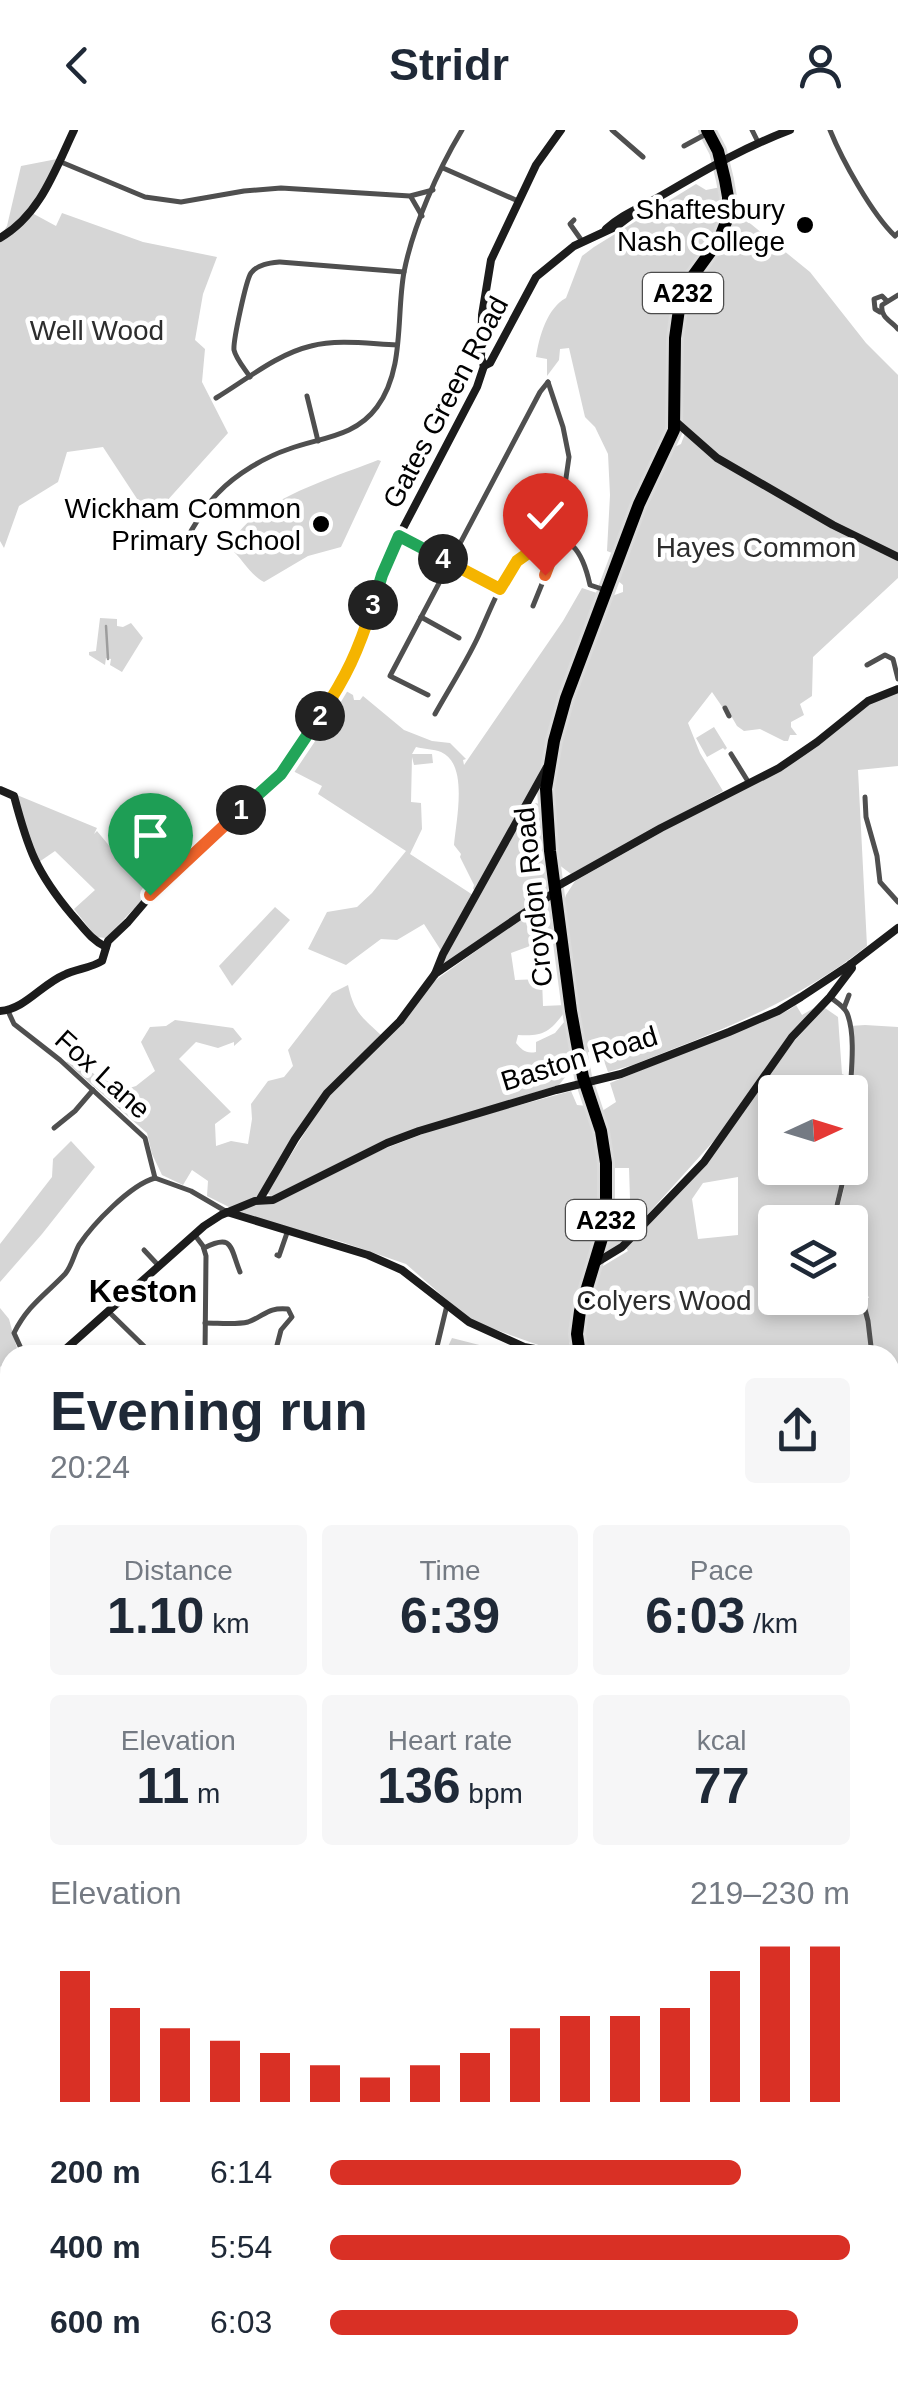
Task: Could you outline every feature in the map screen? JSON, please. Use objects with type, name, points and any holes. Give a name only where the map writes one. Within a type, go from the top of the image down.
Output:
[{"type":"highway","name":"Croydon Road","points":[[579,1345],[578,1320],[606,1225],[606,1175],[602,1137],[585,1084],[571,1011],[546,802],[564,704],[639,504],[672,436],[678,308],[690,280],[719,240],[728,217],[728,192],[720,163],[704,132]]},
{"type":"street","points":[[0,238],[30,214],[74,130]]},
{"type":"street","points":[[191,531],[216,495],[258,464],[286,450],[351,430],[376,409],[390,384],[409,251],[462,130]]},
{"type":"street","points":[[484,366],[480,343],[490,264],[536,165],[561,130]]},
{"type":"street","points":[[612,130],[643,156]]},
{"type":"street","points":[[752,130],[758,142]]},
{"type":"street","name":"Gates Green Road","points":[[4,1011],[61,975],[100,962],[111,937],[183,862],[282,772],[344,681],[399,536],[477,387],[484,366],[499,347],[536,277],[582,241],[617,226],[646,204],[758,142],[790,130]]},
{"type":"street","points":[[830,130],[883,225],[895,236],[898,234]]},
{"type":"street","points":[[684,146],[704,132]]},
{"type":"street","points":[[59,161],[145,197],[181,202],[281,188],[410,196],[433,190]]},
{"type":"street","points":[[443,168],[518,201]]},
{"type":"street","points":[[410,196],[422,216]]},
{"type":"street","points":[[574,220],[570,224],[582,241]]},
{"type":"street","points":[[250,377],[234,345],[247,281],[257,268],[280,262],[404,272]]},
{"type":"street","points":[[898,295],[882,305],[882,312],[898,329]]},
{"type":"street","points":[[480,343],[499,347]]},
{"type":"street","points":[[216,398],[288,354],[316,344],[397,345]]},
{"type":"street","points":[[428,694],[390,676],[548,382],[569,457],[559,538],[533,606]]},
{"type":"street","points":[[307,396],[318,441]]},
{"type":"street","points":[[675,422],[717,458],[833,525],[898,557]]},
{"type":"street","points":[[399,536],[500,589]]},
{"type":"street","points":[[436,714],[500,589],[523,556],[551,538],[559,538],[574,549],[588,573],[590,585],[608,592]]},
{"type":"street","points":[[421,617],[459,638]]},
{"type":"street","points":[[867,665],[886,655],[893,659],[898,679]]},
{"type":"street","points":[[435,974],[554,890],[661,828],[779,768],[868,701],[898,689]]},
{"type":"street","points":[[725,708],[729,716]]},
{"type":"street","points":[[732,754],[748,784]]},
{"type":"street","points":[[260,1199],[327,1093],[400,1021],[435,974],[538,782],[550,767]]},
{"type":"street","points":[[0,790],[14,796],[28,847],[49,888],[93,939],[106,947]]},
{"type":"street","points":[[865,798],[880,882],[898,902]]},
{"type":"street","name":"Baston Road","points":[[71,1345],[194,1234],[227,1212],[260,1199],[274,1200],[367,1148],[456,1118],[622,1074],[778,1011],[898,928]]},
{"type":"street","points":[[594,1264],[622,1247],[704,1162],[792,1038],[830,997],[851,964]]},
{"type":"street","points":[[844,1008],[848,994]]},
{"type":"street","points":[[830,997],[844,1008],[848,1017],[850,1075]]},
{"type":"street","name":"Fox Lane","points":[[4,1011],[145,1138],[154,1178]]},
{"type":"street","points":[[54,1128],[94,1090]]},
{"type":"street","points":[[19,1345],[14,1333],[22,1317],[66,1273],[80,1244],[111,1208],[144,1181],[154,1178],[227,1212],[352,1249],[402,1270],[469,1322],[522,1345]]},
{"type":"street","points":[[240,1208],[238,1214],[246,1219]]},
{"type":"street","points":[[277,1255],[288,1230]]},
{"type":"street","points":[[194,1234],[206,1259],[205,1345]]},
{"type":"street","points":[[204,1248],[225,1241],[240,1272]]},
{"type":"street","points":[[144,1250],[158,1265]]},
{"type":"street","points":[[437,1345],[447,1304]]},
{"type":"street","points":[[206,1322],[243,1323],[268,1310],[288,1309],[292,1316],[280,1330],[277,1345]]},
{"type":"street","points":[[107,1310],[143,1345]]},
{"type":"street","points":[[866,1315],[871,1345]]},
{"type":"green space","name":"Well Wood","points":[[57,159],[32,213],[56,226],[62,213],[143,242],[217,257],[203,294],[195,340],[205,349],[202,382],[228,433],[165,503],[152,504],[145,511],[103,447],[67,452],[58,482],[19,506],[4,548],[0,541],[0,237],[7,226],[21,166]]},
{"type":"green space","name":"Hayes Common","points":[[696,184],[706,190],[721,187],[727,219],[687,278],[668,436],[650,471],[642,477],[630,519],[625,522],[612,553],[607,551],[608,454],[595,427],[585,417],[569,348],[560,349],[559,360],[547,376],[547,359],[536,357],[537,349],[545,324],[566,298],[582,256]]},
{"type":"green space","name":"Hayes Common","points":[[731,219],[746,220],[810,272],[866,343],[898,375],[898,578],[813,657],[812,696],[800,704],[804,715],[791,722],[797,735],[784,741],[760,729],[744,731],[712,692],[688,723],[700,753],[723,791],[571,874],[554,861],[549,805],[565,709],[609,597],[623,592],[623,585],[617,580],[639,513],[670,449],[681,444],[687,428],[680,420],[680,308]]},
{"type":"green space","name":"Wickham Common Primary School","points":[[381,461],[341,547],[308,556],[264,582],[230,548],[239,532],[272,505]]},
{"type":"green space","points":[[582,588],[603,595],[546,762],[476,891],[454,845],[459,794],[455,768],[450,758],[438,751],[416,747],[412,754],[432,754],[433,763],[414,765],[412,757],[411,802],[421,803],[422,829],[410,854],[473,895],[442,952],[424,924],[397,940],[381,939],[346,965],[308,949],[327,912],[357,907],[406,851],[318,794],[322,786],[291,770],[296,769],[303,744],[334,699],[346,691],[354,700],[363,696],[404,730],[450,743],[466,759],[464,765]]},
{"type":"green space","points":[[100,618],[117,619],[117,626],[123,627],[131,623],[143,638],[122,672],[110,665],[111,659],[106,658],[105,665],[89,655],[96,651]]},
{"type":"green space","points":[[898,692],[898,766],[858,770],[867,946],[783,1000],[633,1065],[608,1072],[603,1058],[605,1043],[585,1054],[561,911],[575,881],[825,740],[869,703]]},
{"type":"green space","points":[[714,727],[727,748],[707,757],[696,738]]},
{"type":"green space","points":[[17,795],[97,828],[94,834],[97,831],[145,889],[147,895],[106,938],[96,937],[74,909],[95,890],[55,851],[39,862],[30,845]]},
{"type":"green space","points":[[536,803],[541,805],[549,888],[544,896],[435,974],[524,813]]},
{"type":"green space","points":[[551,900],[557,936],[511,953],[515,980],[542,979],[543,1006],[566,1005],[551,1028],[541,1034],[518,1035],[516,1043],[524,1051],[536,1052],[536,1042],[555,1033],[569,1016],[577,1062],[559,1085],[409,1131],[272,1197],[267,1193],[329,1094],[430,984]]},
{"type":"green space","points":[[275,907],[290,920],[232,986],[219,966]]},
{"type":"green space","points":[[348,985],[356,1008],[381,1035],[324,1091],[258,1196],[231,1208],[207,1196],[208,1181],[192,1170],[183,1185],[162,1175],[147,1133],[66,1062],[71,1061],[123,1090],[136,1086],[155,1071],[141,1042],[150,1027],[166,1026],[175,1020],[233,1028],[242,1039],[234,1046],[234,1042],[218,1048],[196,1042],[179,1059],[231,1112],[215,1124],[216,1146],[231,1141],[248,1144],[251,1104],[268,1081],[284,1077],[293,1066],[288,1050],[332,993]]},
{"type":"green space","points":[[796,1005],[802,1015],[819,1005],[765,1075],[758,1075],[758,1084],[720,1134],[620,1245],[597,1261],[607,1201],[630,1199],[629,1168],[607,1168],[599,1113],[616,1102],[610,1083]]},
{"type":"green space","points":[[825,1008],[838,1017],[842,1074],[770,1075]]},
{"type":"green space","name":"Colyers Wood","points":[[850,1026],[898,1027],[898,1345],[582,1345],[593,1272],[628,1251],[626,1248],[721,1143],[758,1091],[758,1185],[839,1185],[835,1205],[758,1205],[758,1315],[868,1315],[868,1205],[840,1205],[844,1185],[868,1185],[868,1075],[853,1075]],"holes":[[[738,1177],[738,1235],[698,1239],[692,1199],[703,1183]]]},
{"type":"green space","points":[[571,1091],[577,1105],[587,1106],[597,1135],[601,1171],[600,1230],[577,1301],[570,1345],[539,1345],[471,1321],[406,1264],[240,1214],[241,1209],[259,1202],[271,1203],[381,1150],[444,1126]]},
{"type":"green space","points":[[71,1141],[95,1167],[0,1282],[0,1244],[52,1177],[53,1159]]},
{"type":"green space","points":[[0,1308],[9,1319],[16,1345],[0,1345]]},
{"type":"green space","points":[[452,1338],[479,1345],[449,1345]]},
{"type":"waterway","points":[[106,626],[108,659]]},
{"type":"place","name":"Shaftesbury Nash College","points":[[805,225]]},
{"type":"place","name":"Wickham Common Primary School","points":[[321,524]]},
{"type":"district","name":"Keston","points":[[143,1291]]},
{"type":"route","points":[[150,895],[282,772],[344,681],[399,536],[500,589],[523,556],[551,538],[559,538],[545,575]]}]
